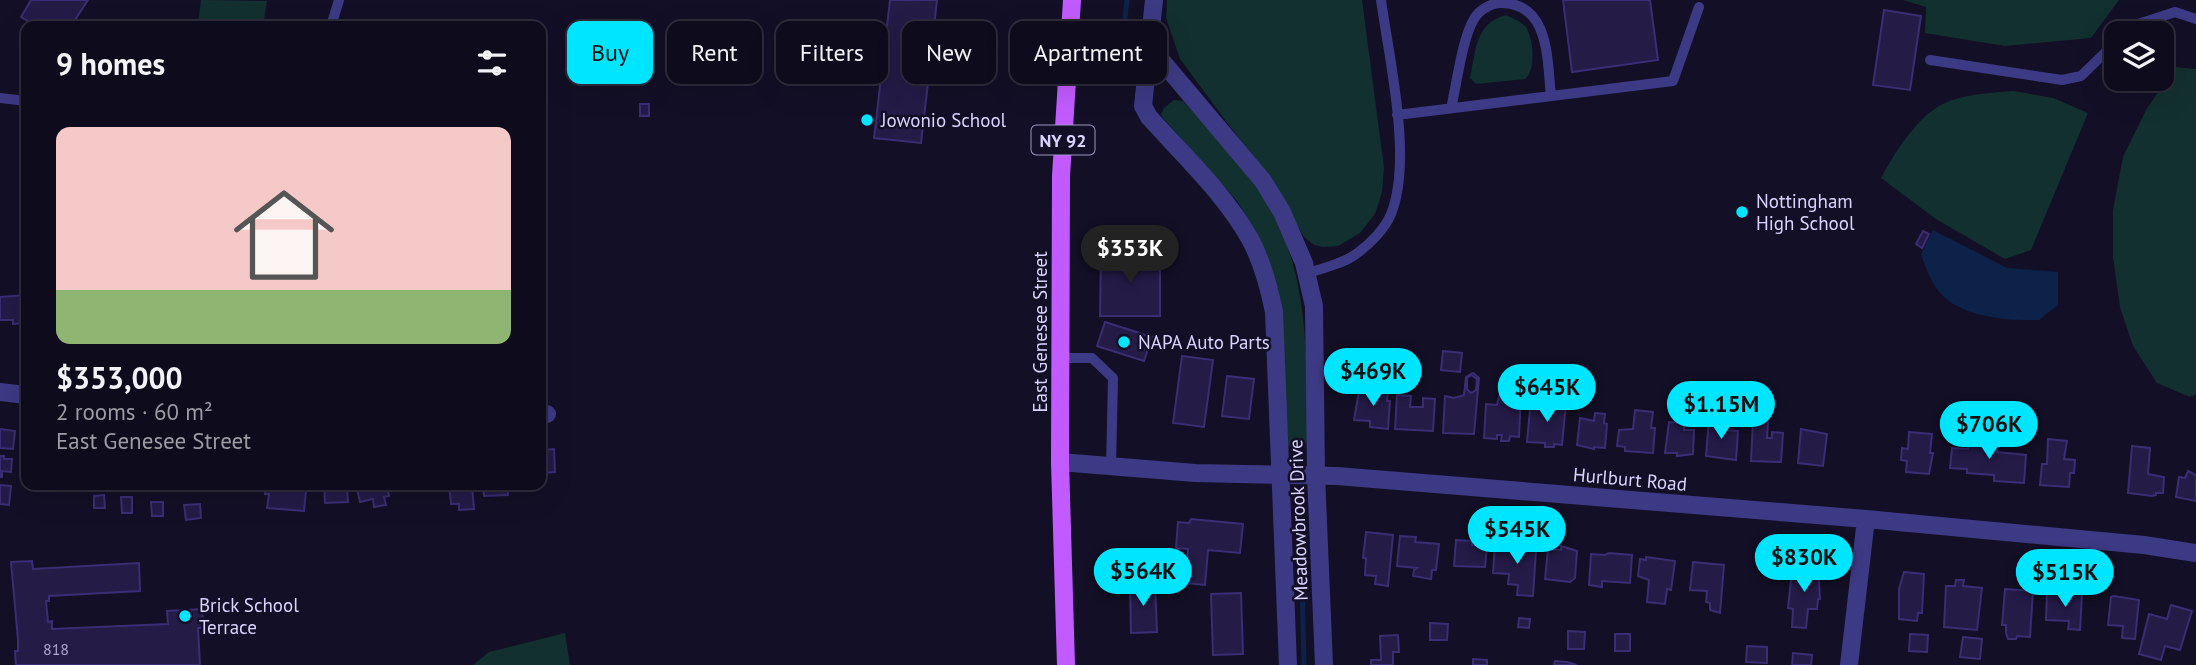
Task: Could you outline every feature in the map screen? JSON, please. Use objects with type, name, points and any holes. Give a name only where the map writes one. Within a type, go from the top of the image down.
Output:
[{"type":"main road","name":"East Genesee Street","points":[[1066,665],[1060,463],[1060,176],[1072,0]]},
{"type":"street","name":"Meadowbrook Drive","points":[[1152,21],[1154,0]]},
{"type":"street","name":"Meadowbrook Drive","points":[[1167,67],[1263,181],[1282,212],[1306,274],[1314,306],[1316,475],[1324,665]]},
{"type":"street","name":"Meadowbrook Drive","points":[[1146,84],[1143,106],[1149,117],[1230,207],[1251,241],[1268,286],[1275,337],[1288,665]]},
{"type":"street","points":[[0,393],[21,395]]},
{"type":"street","name":"Hurlburt Road","points":[[1060,463],[1195,473],[1316,475],[1866,519],[2196,552]]},
{"type":"street","points":[[1849,665],[1866,519]]},
{"type":"lane","points":[[333,21],[339,0]]},
{"type":"lane","points":[[1306,274],[1354,256],[1374,238],[1390,217],[1398,193],[1401,168],[1397,115],[1381,0]]},
{"type":"lane","points":[[1451,108],[1468,31],[1474,17],[1497,2],[1522,7],[1539,23],[1546,47],[1551,96]]},
{"type":"lane","points":[[1397,115],[1674,81],[1699,7]]},
{"type":"lane","points":[[2147,21],[2175,12],[2196,19]]},
{"type":"lane","points":[[1930,60],[2062,80],[2081,76],[2104,54]]},
{"type":"lane","points":[[0,98],[21,100]]},
{"type":"lane","points":[[1061,358],[1092,358],[1113,378],[1111,466]]},
{"type":"green space","points":[[201,0],[267,1],[264,21],[198,21]]},
{"type":"green space","points":[[1167,0],[1362,0],[1384,168],[1382,192],[1375,214],[1360,233],[1338,246],[1314,245],[1304,237],[1274,186],[1180,59],[1166,18]]},
{"type":"green space","points":[[1903,0],[2119,0],[2091,38],[2005,46],[1925,33],[1926,7]]},
{"type":"green space","points":[[1506,15],[1523,24],[1528,31],[1532,54],[1529,75],[1525,79],[1476,84],[1470,78],[1479,39],[1488,24]]},
{"type":"green space","points":[[2174,68],[2196,69],[2196,394],[2190,397],[2157,383],[2133,346],[2120,307],[2113,257],[2113,210],[2123,157],[2146,110],[2159,91],[2174,91]]},
{"type":"green space","points":[[2014,91],[2053,98],[2088,113],[2031,250],[2005,259],[1936,219],[1881,178],[1914,128],[1939,106],[1985,93]]},
{"type":"green space","points":[[1174,100],[1183,101],[1243,168],[1273,213],[1285,240],[1294,267],[1304,323],[1308,438],[1304,448],[1293,449],[1287,444],[1264,249],[1238,202],[1163,118],[1161,114],[1164,108]]},
{"type":"green space","points":[[565,633],[570,665],[473,665],[489,652]]},
{"type":"water","points":[[1933,230],[2007,268],[2058,272],[2058,305],[2039,320],[2028,320],[1989,317],[1953,304],[1936,288],[1921,254]]},
{"type":"building","points":[[31,0],[88,0],[74,21],[28,21],[21,17]]},
{"type":"building","points":[[890,0],[937,0],[935,21],[902,21],[902,84],[928,84],[921,143],[874,138],[880,84],[888,84]]},
{"type":"building","points":[[1563,0],[1650,0],[1658,60],[1572,72]]},
{"type":"building","points":[[1884,10],[1921,16],[1910,90],[1873,85]]},
{"type":"building","points":[[640,104],[649,104],[649,116],[640,116]]},
{"type":"building","points":[[1127,230],[1141,230],[1141,238],[1126,238]]},
{"type":"building","points":[[1923,231],[1929,234],[1922,248],[1916,244]]},
{"type":"building","points":[[1101,253],[1160,254],[1160,316],[1100,316]]},
{"type":"building","points":[[21,295],[21,323],[0,320],[0,297]]},
{"type":"building","name":"NAPA Auto Parts","points":[[1105,322],[1152,337],[1144,361],[1097,346]]},
{"type":"building","points":[[1443,351],[1462,353],[1460,372],[1441,370]]},
{"type":"building","points":[[1182,356],[1213,360],[1204,427],[1173,423]]},
{"type":"building","points":[[1473,373],[1479,378],[1474,434],[1443,433],[1445,396],[1454,398],[1464,395],[1466,377]],"holes":[[[1471,375],[1477,379],[1476,390],[1471,393],[1467,389],[1467,378]]]},
{"type":"building","points":[[1227,376],[1254,379],[1249,419],[1222,416]]},
{"type":"building","points":[[1357,386],[1362,387],[1362,390],[1374,391],[1373,398],[1378,400],[1379,389],[1388,390],[1388,429],[1370,427],[1370,421],[1354,420],[1359,391],[1356,391]]},
{"type":"building","points":[[1500,393],[1521,395],[1519,437],[1510,436],[1509,441],[1501,441],[1502,435],[1497,435],[1497,439],[1484,438],[1486,404],[1497,405]]},
{"type":"building","points":[[1397,395],[1411,396],[1410,407],[1423,407],[1423,398],[1435,399],[1433,431],[1395,429]]},
{"type":"building","points":[[1541,401],[1566,403],[1562,445],[1545,447],[1545,443],[1527,442],[1530,409],[1540,409]]},
{"type":"building","points":[[1635,410],[1653,412],[1653,453],[1625,451],[1625,447],[1617,446],[1619,430],[1633,429]]},
{"type":"building","points":[[1595,413],[1605,414],[1605,448],[1594,449],[1577,445],[1580,418],[1594,421]]},
{"type":"building","points":[[1709,418],[1725,419],[1724,430],[1738,431],[1736,460],[1706,456]]},
{"type":"building","points":[[1753,421],[1768,422],[1767,438],[1772,438],[1772,432],[1783,433],[1781,462],[1751,461]]},
{"type":"building","points":[[1669,422],[1684,423],[1684,430],[1694,430],[1693,454],[1677,456],[1677,453],[1665,453]]},
{"type":"building","points":[[0,429],[15,431],[13,449],[0,448]]},
{"type":"building","points":[[1801,429],[1827,434],[1823,466],[1798,463]]},
{"type":"building","points":[[1909,432],[1932,434],[1930,453],[1933,453],[1929,474],[1906,472],[1907,461],[1901,460],[1902,448],[1908,449]]},
{"type":"building","points":[[1969,435],[1987,437],[1987,444],[1998,445],[1997,452],[2026,455],[2024,483],[1994,481],[1994,475],[1967,473],[1967,469],[1950,468],[1952,448],[1968,449]]},
{"type":"building","points":[[2048,439],[2067,441],[2064,459],[2075,460],[2069,487],[2040,485],[2042,464],[2047,464]]},
{"type":"building","points":[[2132,446],[2150,448],[2148,474],[2164,477],[2163,493],[2152,496],[2128,493]]},
{"type":"building","points":[[554,449],[555,472],[546,473],[546,450]]},
{"type":"building","points":[[0,456],[12,459],[11,472],[2,471],[2,477],[0,477]]},
{"type":"building","points":[[2188,471],[2196,475],[2196,501],[2176,497],[2179,477],[2185,478]]},
{"type":"building","points":[[0,485],[11,486],[9,505],[0,504]]},
{"type":"building","points":[[265,490],[306,491],[304,511],[267,508],[269,494],[265,494]]},
{"type":"building","points":[[324,490],[347,490],[348,502],[325,503]]},
{"type":"building","points":[[357,490],[388,490],[389,496],[384,497],[386,505],[374,507],[373,499],[360,502]]},
{"type":"building","points":[[450,490],[472,490],[474,509],[459,510],[459,504],[451,504]]},
{"type":"building","points":[[483,490],[508,490],[508,495],[484,496]]},
{"type":"building","points":[[104,495],[105,508],[94,508],[94,496]]},
{"type":"building","points":[[121,497],[132,497],[132,513],[122,513]]},
{"type":"building","points":[[151,502],[163,502],[163,516],[152,516]]},
{"type":"building","points":[[200,504],[201,518],[186,520],[184,505]]},
{"type":"building","points":[[1191,519],[1243,524],[1240,553],[1208,550],[1205,585],[1185,583],[1188,549],[1176,548],[1178,522],[1189,523]]},
{"type":"building","points":[[1366,532],[1393,535],[1388,586],[1375,584],[1376,576],[1365,575],[1366,558],[1363,558]]},
{"type":"building","points":[[1400,536],[1416,537],[1415,542],[1439,544],[1436,570],[1432,570],[1431,579],[1413,576],[1417,568],[1397,566]]},
{"type":"building","points":[[1456,540],[1487,546],[1485,567],[1454,566]]},
{"type":"building","points":[[1517,543],[1525,544],[1524,549],[1536,550],[1533,596],[1517,595],[1518,585],[1508,584],[1509,574],[1493,573],[1495,544],[1517,546]]},
{"type":"building","points":[[1561,546],[1577,551],[1575,578],[1570,582],[1545,579],[1548,549],[1561,550]]},
{"type":"building","points":[[1591,554],[1632,555],[1630,583],[1602,581],[1602,587],[1589,585]]},
{"type":"building","points":[[1646,557],[1675,561],[1671,590],[1667,589],[1665,604],[1647,602],[1649,580],[1638,576],[1640,559],[1646,560]]},
{"type":"building","name":"Brick School Terrace","points":[[32,561],[33,569],[139,563],[140,591],[49,596],[49,601],[46,601],[48,622],[52,621],[52,629],[168,624],[167,611],[202,609],[203,628],[198,628],[200,665],[16,665],[15,651],[18,651],[18,640],[11,562]]},
{"type":"building","points":[[1693,562],[1724,565],[1720,613],[1710,610],[1710,603],[1706,602],[1707,591],[1690,590]]},
{"type":"building","points":[[1807,565],[1818,566],[1820,599],[1817,609],[1808,609],[1806,628],[1792,627],[1793,609],[1788,608],[1792,570],[1806,571]]},
{"type":"building","points":[[1904,572],[1924,574],[1922,613],[1918,613],[1917,621],[1899,619],[1899,589]]},
{"type":"building","points":[[1956,580],[1964,580],[1963,586],[1982,588],[1977,630],[1944,627],[1946,586],[1955,586]]},
{"type":"building","points":[[1155,582],[1157,632],[1131,633],[1130,583]]},
{"type":"building","points":[[2005,589],[2033,591],[2030,637],[2017,636],[2016,639],[2008,639],[2006,625],[2002,625]]},
{"type":"building","points":[[2047,592],[2082,594],[2080,630],[2068,629],[2069,621],[2046,620]]},
{"type":"building","points":[[1241,593],[1243,654],[1213,655],[1211,594]]},
{"type":"building","points":[[2111,597],[2139,600],[2135,639],[2122,638],[2123,626],[2108,625]]},
{"type":"building","points":[[2171,605],[2192,611],[2180,650],[2165,646],[2161,660],[2139,654],[2149,614],[2167,619]]},
{"type":"building","points":[[1519,618],[1530,619],[1529,628],[1518,627]]},
{"type":"building","points":[[1430,623],[1448,624],[1447,640],[1430,640]]},
{"type":"building","points":[[1568,631],[1585,632],[1584,649],[1568,649]]},
{"type":"building","points":[[1615,634],[1630,634],[1630,651],[1615,651]]},
{"type":"building","points":[[1910,634],[1928,635],[1927,652],[1909,651]]},
{"type":"building","points":[[1398,635],[1399,652],[1393,652],[1393,665],[1371,665],[1371,660],[1381,660],[1380,636]]},
{"type":"building","points":[[1963,637],[1982,639],[1980,659],[1960,657]]},
{"type":"building","points":[[1747,646],[1767,647],[1767,663],[1746,662]]},
{"type":"building","points":[[1793,653],[1812,655],[1811,665],[1792,665]]},
{"type":"building","points":[[1473,659],[1487,660],[1487,665],[1473,665]]},
{"type":"building","points":[[1555,661],[1567,662],[1577,665],[1554,665]]},
{"type":"waterway","points":[[1125,21],[1127,0]]},
{"type":"waterway","points":[[1301,532],[1304,665]]},
{"type":"place","name":"Jowonio School","points":[[867,120]]},
{"type":"place","name":"Nottingham High School","points":[[1742,212]]},
{"type":"place","name":"NAPA Auto Parts","points":[[1124,342]]},
{"type":"place","name":"Brick School Terrace","points":[[185,616]]}]
